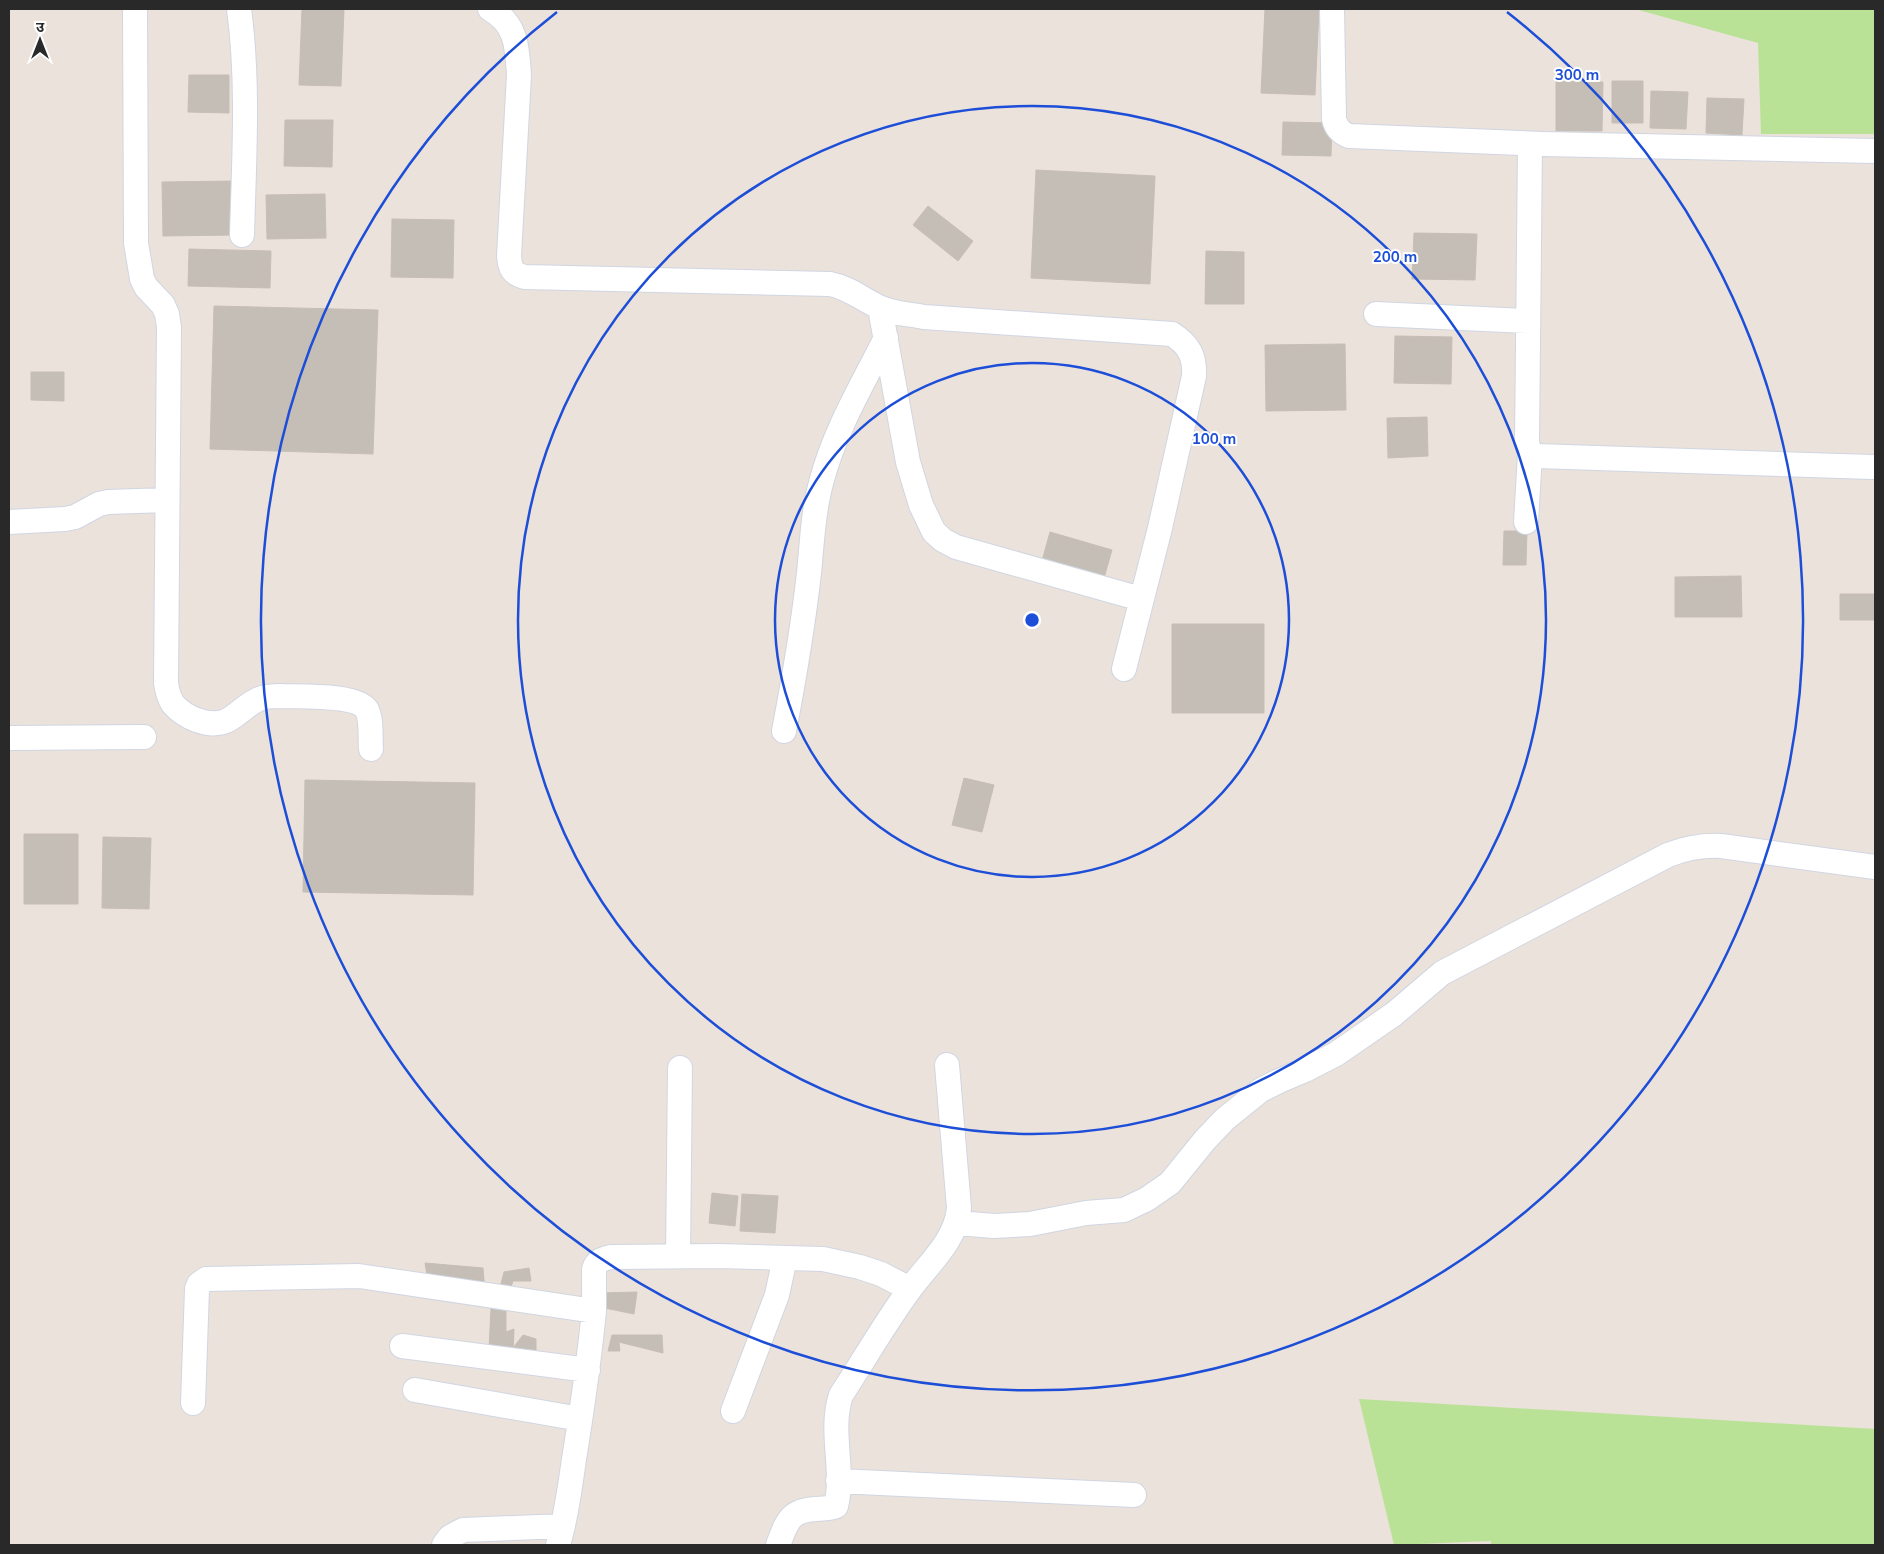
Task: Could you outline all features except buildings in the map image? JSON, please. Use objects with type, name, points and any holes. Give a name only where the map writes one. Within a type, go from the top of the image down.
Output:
[{"type":"street","points":[[135,9],[136,244],[142,279],[146,287],[162,305],[169,327],[166,683],[173,703],[185,715],[202,722],[217,723],[235,716],[251,704],[266,698],[281,696],[347,699],[354,701],[366,709],[369,716],[371,749]]},
{"type":"street","points":[[239,9],[243,42],[245,106],[242,235]]},
{"type":"street","points":[[490,9],[498,13],[512,30],[518,50],[519,75],[509,256],[511,270],[515,274],[525,277],[830,284],[848,289],[880,308],[924,317],[1172,334],[1188,347],[1194,362],[1194,376],[1162,519],[1124,669]]},
{"type":"street","points":[[1332,9],[1334,119],[1336,126],[1349,136],[1530,144],[1875,151]]},
{"type":"street","points":[[1526,522],[1530,454],[1527,443],[1530,144]]},
{"type":"street","points":[[880,308],[908,462],[921,506],[934,532],[943,540],[956,547],[1141,599]]},
{"type":"street","points":[[1376,314],[1528,321]]},
{"type":"street","points":[[784,731],[800,644],[820,485],[828,457],[886,338]]},
{"type":"street","points":[[1530,454],[1536,456],[1872,467]]},
{"type":"street","points":[[9,522],[75,517],[99,504],[108,502],[167,500]]},
{"type":"street","points":[[9,738],[144,737]]},
{"type":"street","points":[[957,1223],[994,1226],[1030,1224],[1086,1213],[1115,1212],[1147,1200],[1170,1183],[1225,1119],[1261,1090],[1336,1054],[1399,1011],[1442,973],[1576,902],[1683,849],[1700,846],[1721,846],[1875,867]]},
{"type":"street","points":[[778,1545],[786,1523],[791,1517],[808,1509],[832,1508],[836,1506],[838,1481],[836,1412],[841,1395],[910,1289],[939,1252],[957,1223],[959,1208],[947,1065]]},
{"type":"street","points":[[678,1256],[680,1068]]},
{"type":"street","points":[[444,1545],[450,1537],[466,1529],[561,1536],[588,1370],[594,1311],[594,1269],[596,1263],[602,1259],[611,1257],[678,1256],[823,1259],[860,1267],[881,1274],[910,1289]]},
{"type":"street","points":[[733,1411],[777,1295],[785,1258]]},
{"type":"street","points":[[193,1402],[197,1290],[206,1279],[359,1276],[594,1311]]},
{"type":"street","points":[[402,1346],[588,1370]]},
{"type":"street","points":[[415,1390],[580,1419]]},
{"type":"street","points":[[838,1481],[1134,1495]]},
{"type":"green space","points":[[1635,9],[1875,9],[1875,134],[1761,134],[1758,43]]},
{"type":"green space","points":[[1359,1399],[1875,1429],[1875,1545],[1491,1545],[1491,1541],[1394,1545]]}]
